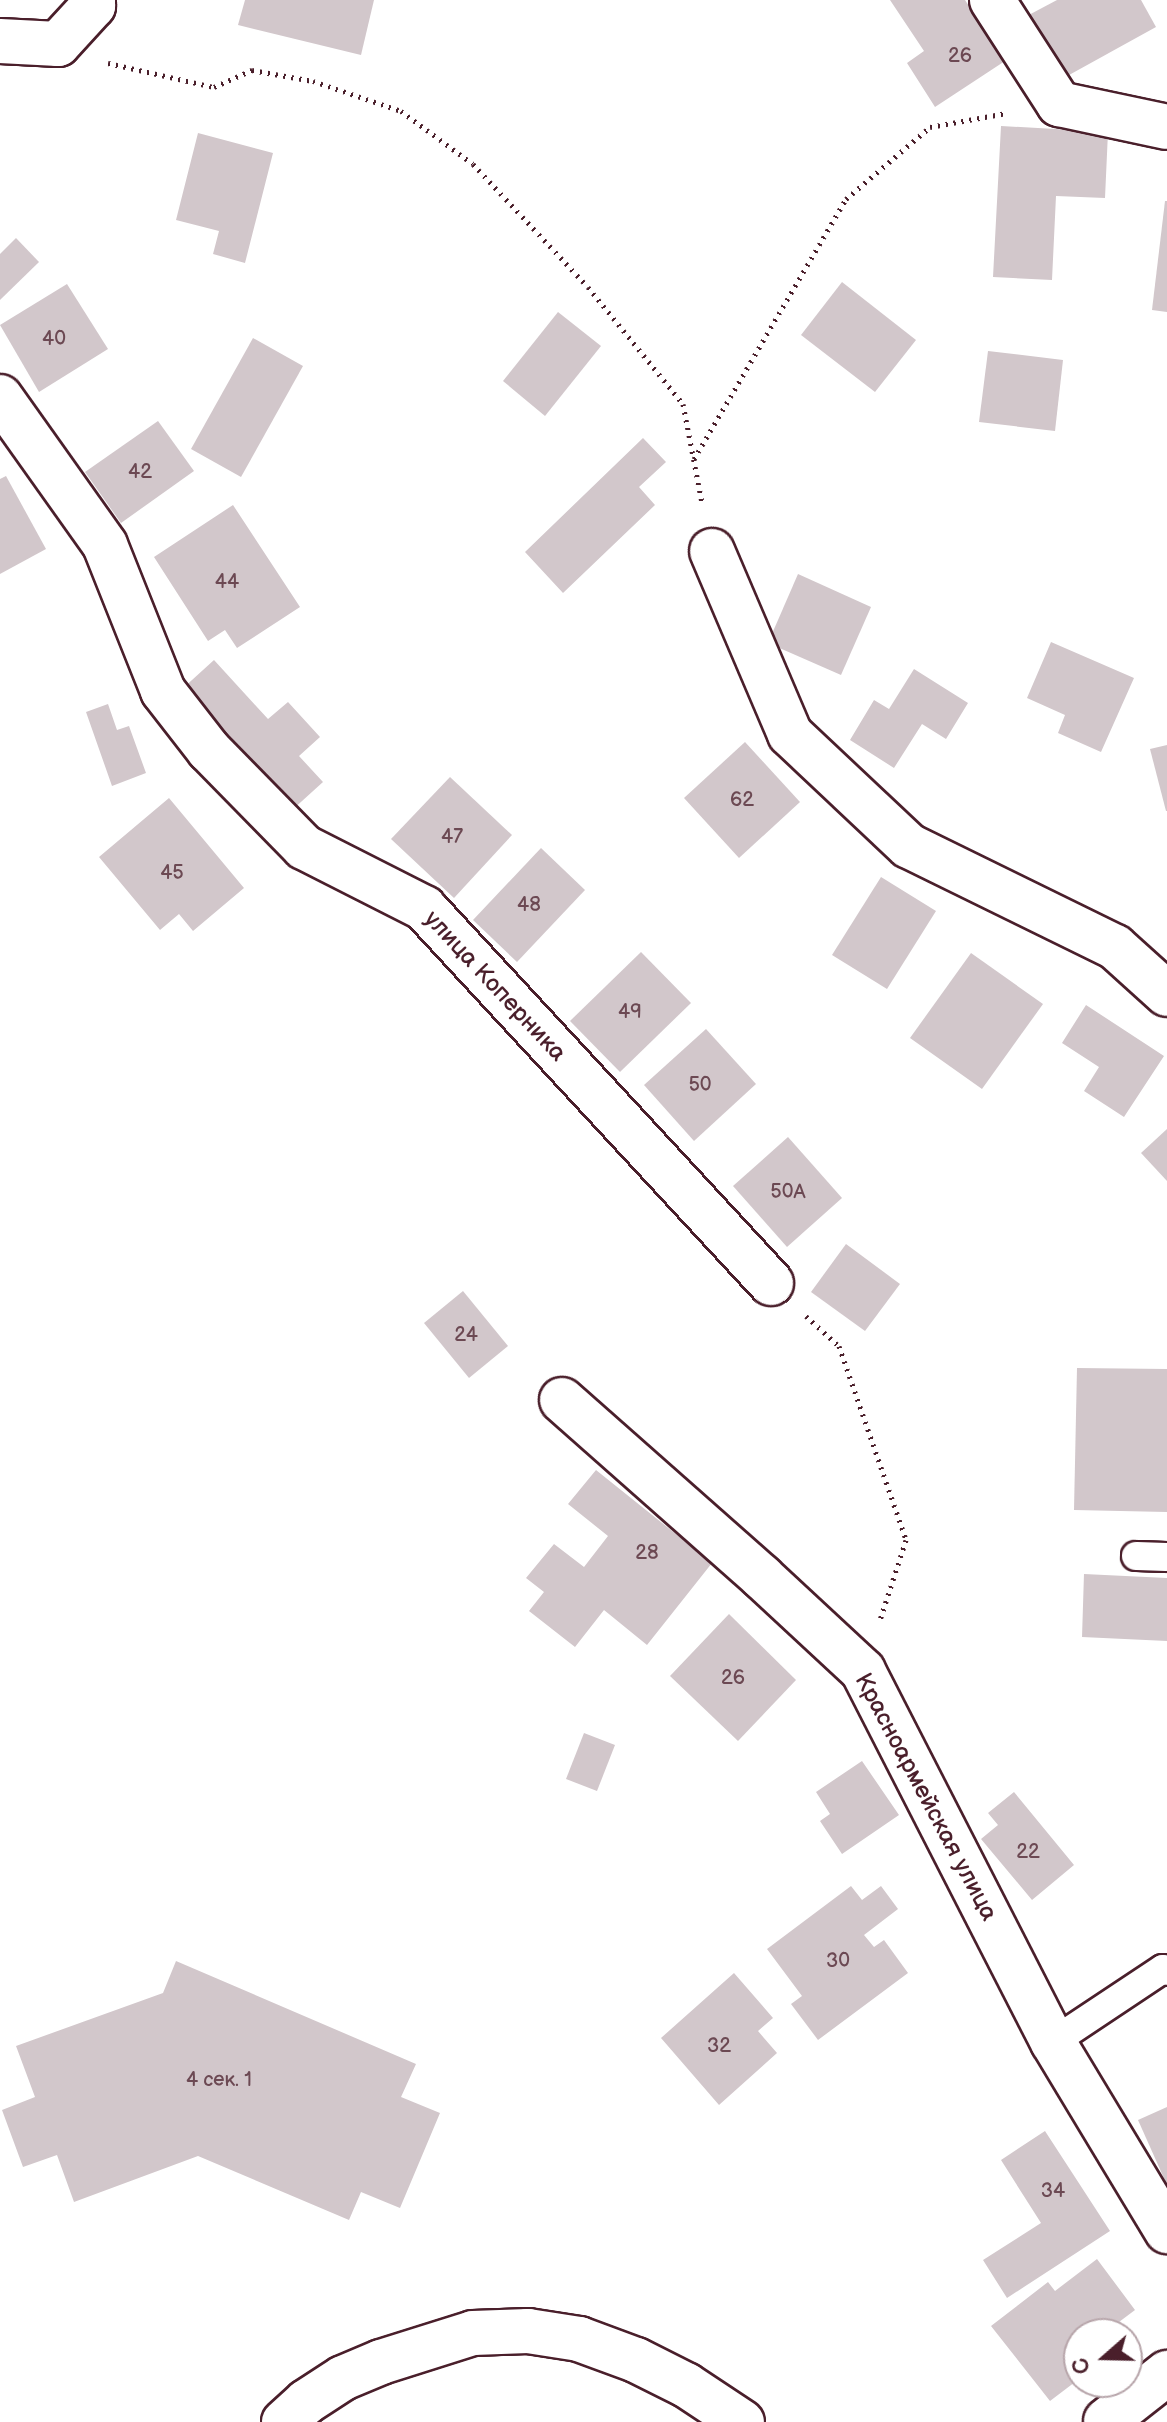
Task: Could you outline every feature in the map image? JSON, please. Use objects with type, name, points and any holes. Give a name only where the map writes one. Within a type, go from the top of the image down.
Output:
[{"type":"street","points":[[0,41],[58,44],[93,6],[93,0]]},
{"type":"street","points":[[992,0],[1059,104],[1167,127]]},
{"type":"street","name":"улица Коперника","points":[[0,397],[105,545],[163,691],[209,750],[304,847],[424,908],[771,1283]]},
{"type":"street","points":[[712,551],[790,734],[909,846],[1115,947],[1167,994]]},
{"type":"street","name":"Красноармейская улица","points":[[562,1400],[863,1671],[1053,2042],[1167,2231]]},
{"type":"street","points":[[284,2422],[306,2402],[343,2378],[394,2357],[473,2333],[528,2331],[579,2339],[636,2360],[686,2385],[742,2422]]},
{"type":"street","points":[[1106,2422],[1167,2373]]},
{"type":"lane","points":[[1136,1556],[1167,1557]]},
{"type":"lane","points":[[1053,2042],[1163,1969],[1167,1971]]},
{"type":"path","points":[[58,44],[87,58],[214,87],[252,70],[313,81],[401,111],[473,164],[588,287],[683,404],[712,551]]},
{"type":"path","points":[[694,459],[846,199],[930,127],[1059,104]]},
{"type":"path","points":[[771,1283],[839,1346],[906,1540],[863,1671]]},
{"type":"building","points":[[245,0],[374,0],[361,55],[238,25]]},
{"type":"building","points":[[890,0],[965,0],[1005,61],[935,107],[907,63],[924,51]]},
{"type":"building","points":[[1057,0],[1141,0],[1156,27],[1060,80],[1025,17]]},
{"type":"building","points":[[1001,126],[1108,132],[1105,198],[1056,196],[1052,280],[993,277]]},
{"type":"building","points":[[198,133],[273,153],[245,263],[213,254],[219,231],[176,220]]},
{"type":"building","points":[[1167,201],[1167,312],[1152,310]]},
{"type":"building","points":[[16,238],[39,262],[0,300],[0,254]]},
{"type":"building","points":[[842,282],[916,340],[875,392],[801,335]]},
{"type":"building","points":[[67,284],[108,349],[39,392],[0,325]]},
{"type":"building","points":[[558,312],[601,346],[545,416],[503,381]]},
{"type":"building","points":[[253,338],[303,366],[241,477],[191,449]]},
{"type":"building","points":[[988,351],[1063,360],[1055,431],[979,422]]},
{"type":"building","points":[[158,421],[194,471],[121,523],[85,472]]},
{"type":"building","points":[[643,438],[666,462],[639,487],[655,505],[563,593],[525,552]]},
{"type":"building","points":[[6,476],[46,549],[0,574],[0,479]]},
{"type":"building","points":[[233,505],[300,607],[237,648],[225,630],[208,641],[154,557]]},
{"type":"building","points":[[798,574],[871,607],[841,675],[768,643]]},
{"type":"building","points":[[1051,642],[1134,678],[1101,752],[1058,733],[1065,715],[1027,698]]},
{"type":"building","points":[[214,660],[268,719],[288,702],[320,737],[299,756],[323,782],[291,811],[181,690]]},
{"type":"building","points":[[914,669],[968,703],[946,739],[922,724],[894,768],[850,740],[874,700],[889,709]]},
{"type":"building","points":[[108,704],[117,730],[129,726],[146,773],[112,786],[86,712]]},
{"type":"building","points":[[745,742],[800,802],[739,858],[684,798]]},
{"type":"building","points":[[1167,745],[1167,811],[1166,811],[1150,749]]},
{"type":"building","points":[[450,777],[512,835],[454,898],[391,839]]},
{"type":"building","points":[[169,798],[244,888],[193,931],[179,914],[160,930],[99,857]]},
{"type":"building","points":[[541,848],[585,890],[517,962],[473,920]]},
{"type":"building","points":[[881,877],[936,911],[887,989],[832,955]]},
{"type":"building","points":[[641,952],[691,1003],[620,1072],[570,1021]]},
{"type":"building","points":[[971,953],[1043,1004],[982,1089],[910,1038]]},
{"type":"building","points":[[1086,1005],[1164,1056],[1124,1117],[1084,1091],[1099,1067],[1062,1043]]},
{"type":"building","points":[[706,1029],[756,1084],[694,1141],[644,1085]]},
{"type":"building","points":[[1167,1129],[1167,1181],[1141,1153]]},
{"type":"building","points":[[788,1137],[842,1198],[787,1247],[733,1186]]},
{"type":"building","points":[[846,1244],[900,1284],[865,1331],[811,1292]]},
{"type":"building","points":[[463,1291],[508,1346],[469,1378],[424,1323]]},
{"type":"building","points":[[1077,1368],[1167,1369],[1167,1512],[1074,1510]]},
{"type":"building","points":[[596,1470],[712,1563],[647,1645],[604,1610],[575,1647],[529,1611],[544,1592],[526,1578],[554,1544],[584,1567],[608,1536],[568,1504]]},
{"type":"building","points":[[1084,1574],[1167,1578],[1167,1641],[1082,1637]]},
{"type":"building","points":[[729,1614],[796,1680],[738,1741],[670,1676]]},
{"type":"building","points":[[584,1733],[615,1745],[597,1791],[566,1779]]},
{"type":"building","points":[[862,1761],[899,1815],[842,1854],[820,1821],[830,1814],[816,1792]]},
{"type":"building","points":[[1014,1792],[1074,1865],[1032,1900],[981,1839],[998,1825],[988,1813]]},
{"type":"building","points":[[851,1886],[862,1900],[881,1886],[898,1909],[864,1935],[874,1947],[884,1940],[908,1973],[818,2040],[791,2004],[802,1996],[767,1949]]},
{"type":"building","points":[[176,1961],[416,2064],[401,2097],[440,2113],[400,2208],[361,2192],[349,2220],[198,2156],[74,2202],[57,2155],[23,2167],[2,2110],[35,2097],[16,2046],[163,1993]]},
{"type":"building","points":[[734,1973],[773,2018],[758,2031],[777,2053],[719,2105],[661,2038]]},
{"type":"building","points":[[1167,2107],[1167,2185],[1138,2120]]},
{"type":"building","points":[[1045,2131],[1110,2231],[1007,2298],[983,2260],[1041,2223],[1001,2160]]},
{"type":"building","points":[[1097,2259],[1135,2310],[1124,2318],[1063,2318],[1063,2391],[1050,2401],[991,2326],[1048,2282],[1055,2291]]}]
